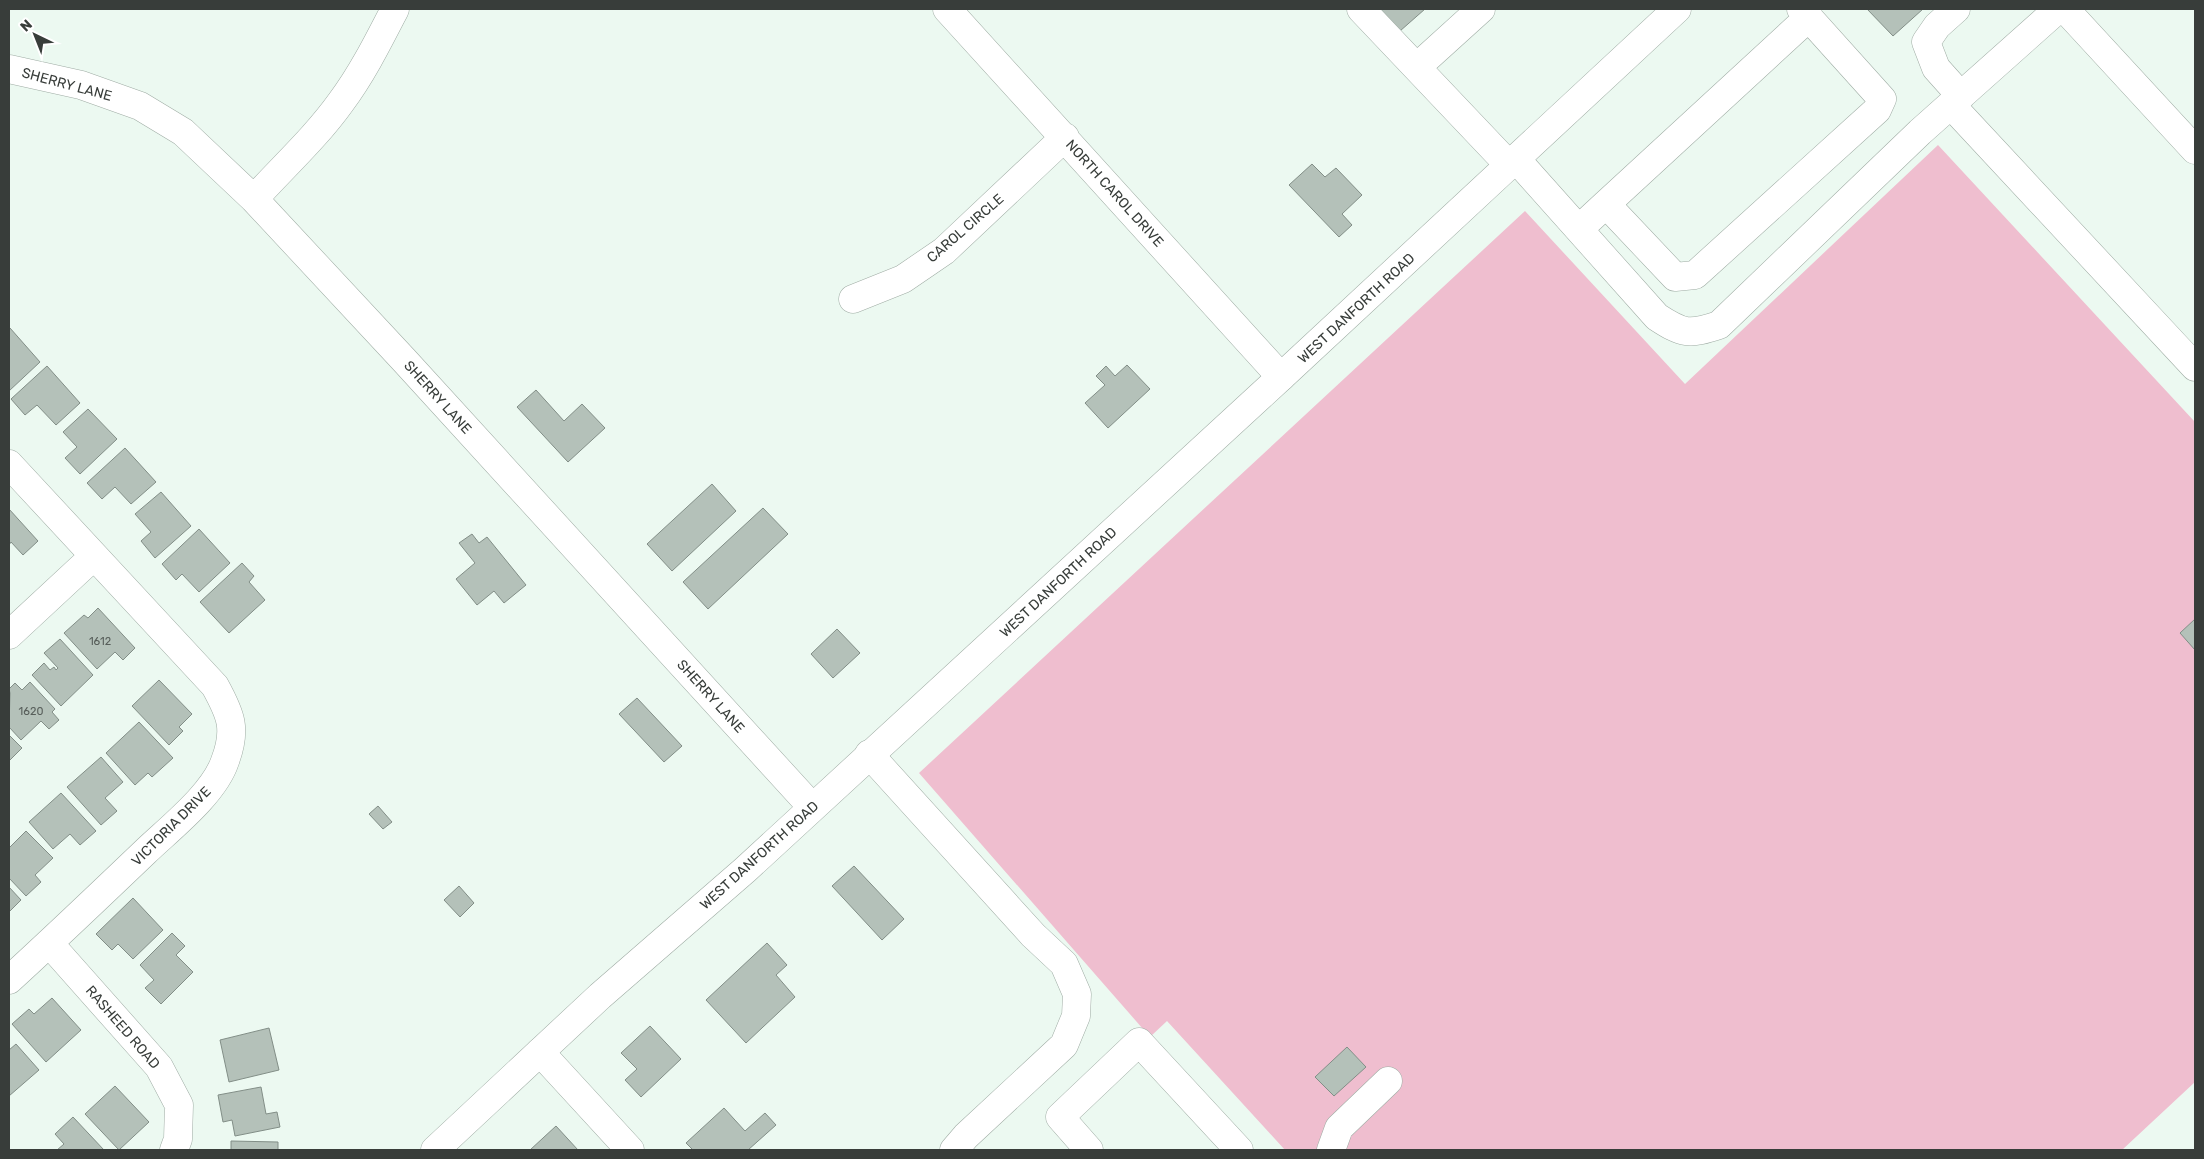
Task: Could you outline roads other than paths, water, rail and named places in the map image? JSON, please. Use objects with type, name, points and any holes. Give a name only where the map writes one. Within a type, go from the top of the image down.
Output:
[{"type":"street","points":[[254,199],[342,102],[380,39],[395,9]]},
{"type":"street","name":"NORTH CAROL DRIVE","points":[[947,9],[1281,377]]},
{"type":"street","points":[[1360,9],[1579,229],[1656,317],[1677,330],[1697,332],[1719,325],[1956,100],[2058,9]]},
{"type":"street","points":[[1417,67],[1481,9]]},
{"type":"street","name":"WEST DANFORTH ROAD","points":[[435,1150],[600,996],[745,870],[1281,377],[1677,9]]},
{"type":"street","points":[[1956,9],[1937,26],[1926,42],[1936,68],[1956,100],[2195,367]]},
{"type":"street","points":[[2065,9],[2195,150]]},
{"type":"street","points":[[1579,229],[1805,13],[1882,99],[1877,110],[1695,275],[1675,277],[1606,204]]},
{"type":"street","name":"SHERRY LANE","points":[[9,69],[82,85],[140,106],[183,132],[254,199],[404,360],[812,807]]},
{"type":"street","name":"CAROL CIRCLE","points":[[853,299],[904,279],[944,251],[1065,138]]},
{"type":"street","name":"VICTORIA DRIVE","points":[[9,464],[215,686],[228,710],[232,730],[225,761],[215,783],[9,980]]},
{"type":"street","points":[[9,635],[94,556]]},
{"type":"street","points":[[869,754],[1033,934],[1064,964],[1077,994],[1076,1016],[1064,1045],[966,1136],[954,1150]]},
{"type":"street","name":"RASHEED ROAD","points":[[49,943],[159,1067],[179,1105],[178,1139],[174,1150]]},
{"type":"street","points":[[1089,1150],[1060,1117],[1139,1042],[1239,1150]]},
{"type":"street","points":[[540,1052],[630,1150]]},
{"type":"street","points":[[1331,1150],[1339,1128],[1388,1080]]}]
